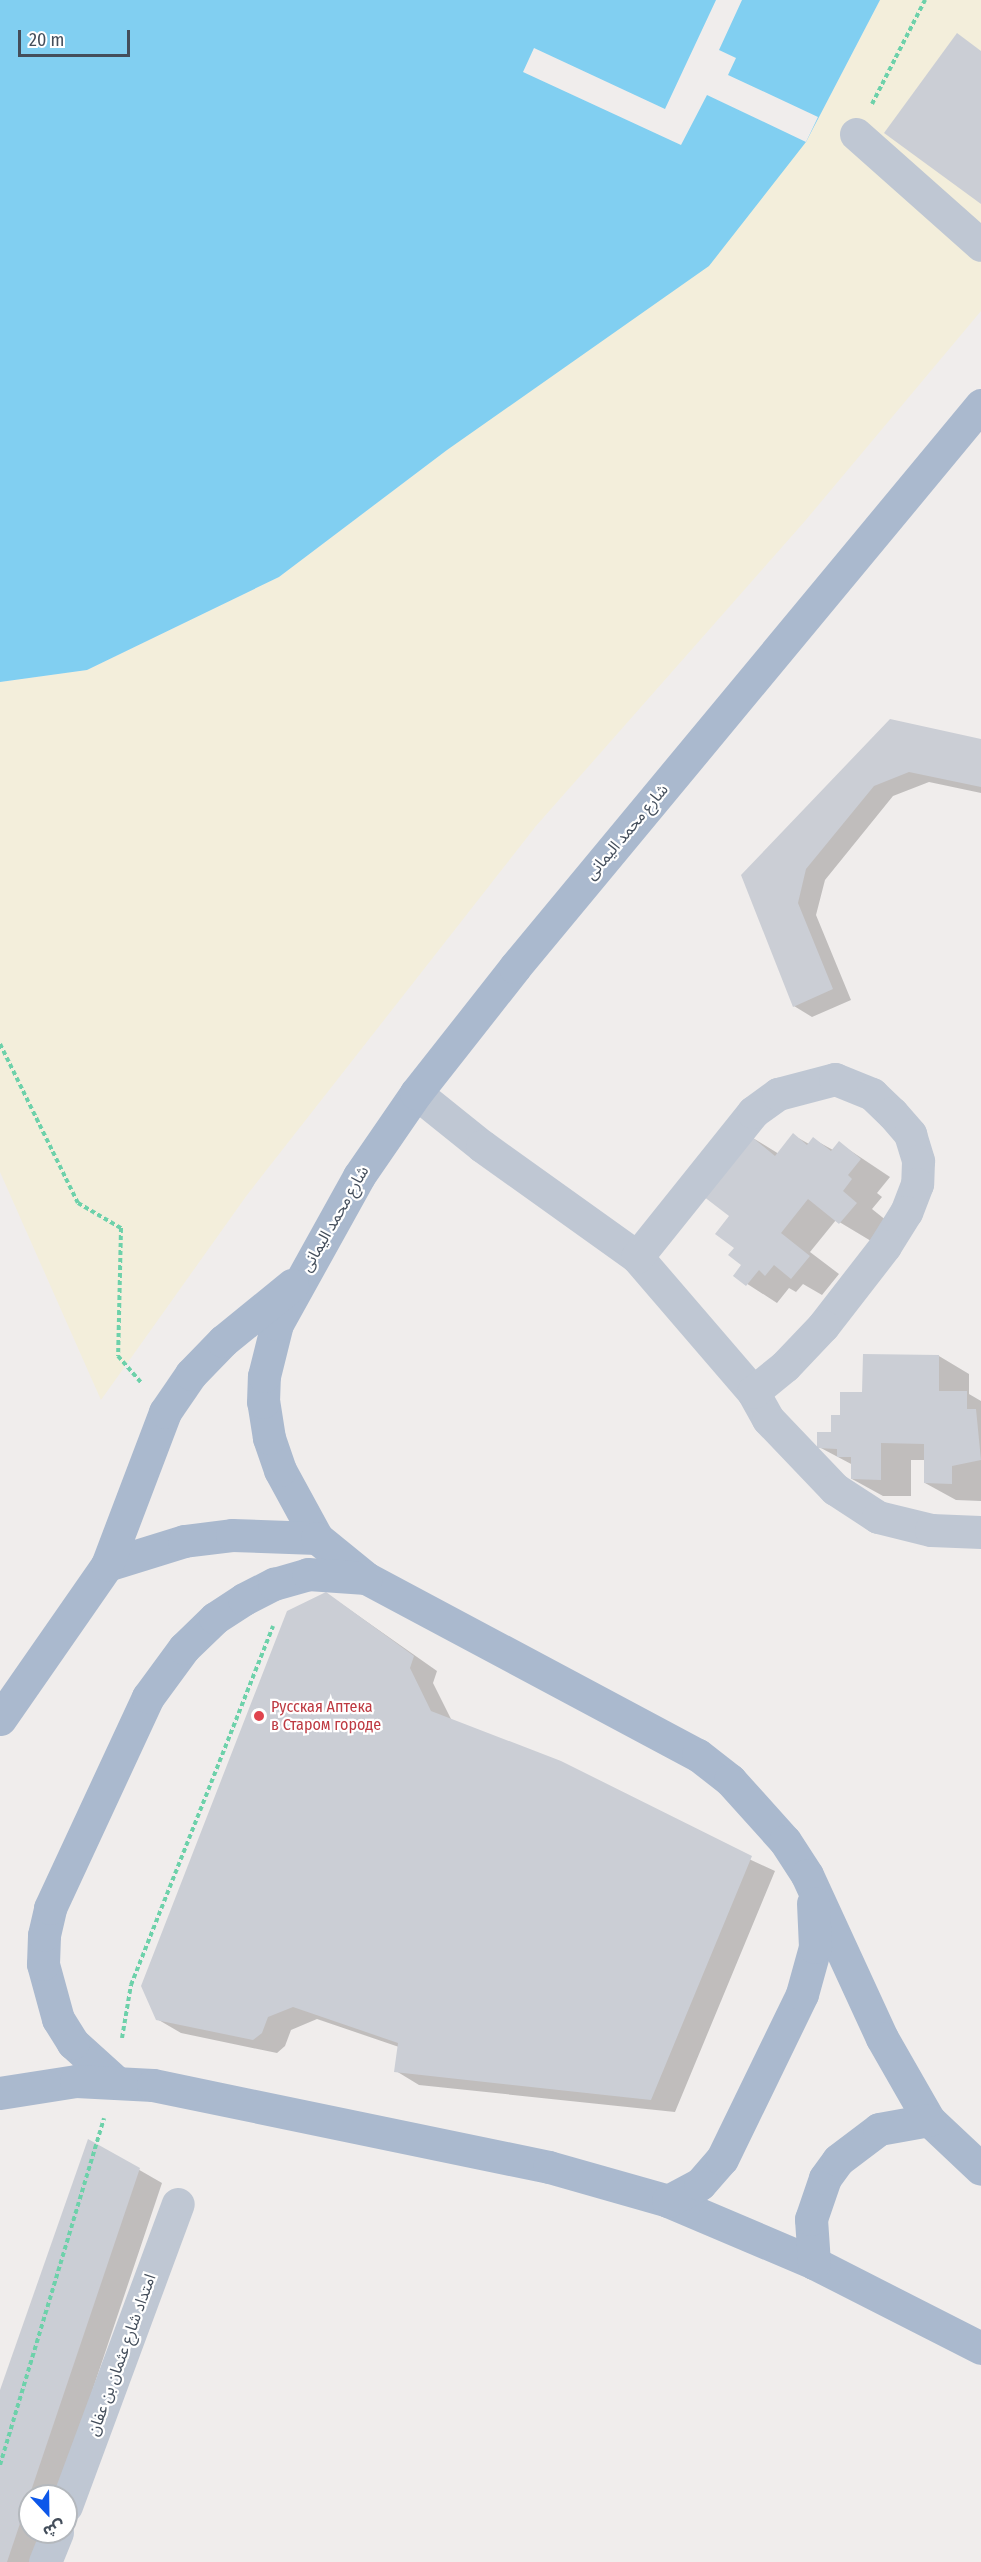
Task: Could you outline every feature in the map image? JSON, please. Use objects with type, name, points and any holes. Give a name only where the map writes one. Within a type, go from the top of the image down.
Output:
[{"type":"main road","name":"شارع محمد اليمانى","points":[[317,1538],[280,1470],[263,1402],[269,1350],[300,1278],[359,1176],[416,1093],[606,855],[981,405]]},
{"type":"main road","name":"شارع محمد اليمانى","points":[[0,1719],[107,1565],[165,1412],[191,1374],[223,1341],[300,1278]]},
{"type":"main road","points":[[107,1565],[184,1541],[232,1535],[317,1538],[366,1578],[698,1755],[759,1809],[807,1875],[882,2038],[929,2120],[981,2169]]},
{"type":"main road","points":[[115,2081],[73,2043],[51,2001],[43,1964],[50,1908],[148,1697],[184,1648],[215,1618],[244,1599],[274,1584],[308,1575],[366,1578]]},
{"type":"main road","points":[[668,2201],[700,2184],[722,2158],[802,1994],[815,1947],[816,1923],[807,1875]]},
{"type":"main road","points":[[0,2093],[38,2085],[115,2081],[153,2085],[549,2167],[668,2201],[814,2263],[981,2348]]},
{"type":"main road","points":[[814,2263],[811,2219],[816,2198],[838,2160],[879,2129],[929,2120]]},
{"type":"street","points":[[856,134],[981,245]]},
{"type":"street","points":[[637,1257],[753,1112],[778,1094],[835,1079],[872,1094],[892,1113],[910,1134],[918,1161],[917,1184],[906,1212],[885,1246],[823,1326],[785,1366],[753,1392]]},
{"type":"street","points":[[416,1093],[482,1146],[637,1257],[753,1392],[768,1419],[800,1457],[835,1489],[878,1517],[931,1530],[981,1532]]},
{"type":"street","name":"امتداد شارع عثمان بن عفان","points":[[74,2484],[178,2204]]},
{"type":"street","points":[[45,2562],[52,2544]]},
{"type":"path","points":[[856,134],[925,0]]},
{"type":"path","points":[[0,1044],[78,1203],[121,1228],[118,1356],[165,1412]]},
{"type":"path","points":[[0,2465],[115,2081],[131,1984],[277,1615],[308,1575]]},
{"type":"sand","points":[[880,0],[981,0],[981,311],[805,521],[536,826],[247,1195],[101,1400],[0,1172],[0,682],[87,670],[279,577],[447,450],[806,142]]},
{"type":"water","points":[[0,0],[880,0],[806,142],[709,266],[447,450],[279,577],[87,670],[0,682]]},
{"type":"pier","points":[[716,0],[742,0],[719,50],[736,58],[728,75],[818,117],[806,142],[707,95],[681,145],[523,72],[534,48],[665,109]]},
{"type":"building","points":[[957,33],[981,51],[981,204],[884,133]]},
{"type":"building","points":[[890,719],[981,739],[981,787],[909,772],[874,786],[806,869],[798,903],[833,989],[793,1007],[741,875]]},
{"type":"building","points":[[747,1133],[775,1156],[793,1133],[807,1145],[813,1137],[831,1151],[839,1141],[861,1159],[848,1175],[852,1179],[843,1191],[857,1203],[839,1224],[808,1199],[781,1233],[810,1256],[791,1279],[774,1265],[765,1276],[759,1270],[746,1286],[733,1276],[741,1265],[728,1255],[734,1248],[715,1234],[729,1216],[699,1193]]},
{"type":"building","points":[[863,1354],[939,1355],[939,1391],[967,1391],[967,1409],[976,1409],[981,1460],[952,1466],[952,1484],[924,1483],[924,1444],[881,1443],[881,1480],[851,1479],[851,1457],[837,1457],[837,1449],[817,1448],[817,1432],[831,1432],[831,1415],[840,1415],[840,1392],[862,1392]]},
{"type":"building","points":[[326,1592],[414,1656],[410,1668],[431,1711],[561,1761],[752,1856],[651,2100],[394,2072],[398,2043],[293,2007],[268,2017],[262,2033],[253,2040],[156,2020],[141,1986],[287,1611]]},
{"type":"building","points":[[88,2139],[140,2168],[33,2484],[18,2484],[18,2529],[7,2562],[0,2562],[0,2390]]},
{"type":"place","name":"Русская Аптека в Старом городе","points":[[259,1716]]}]
